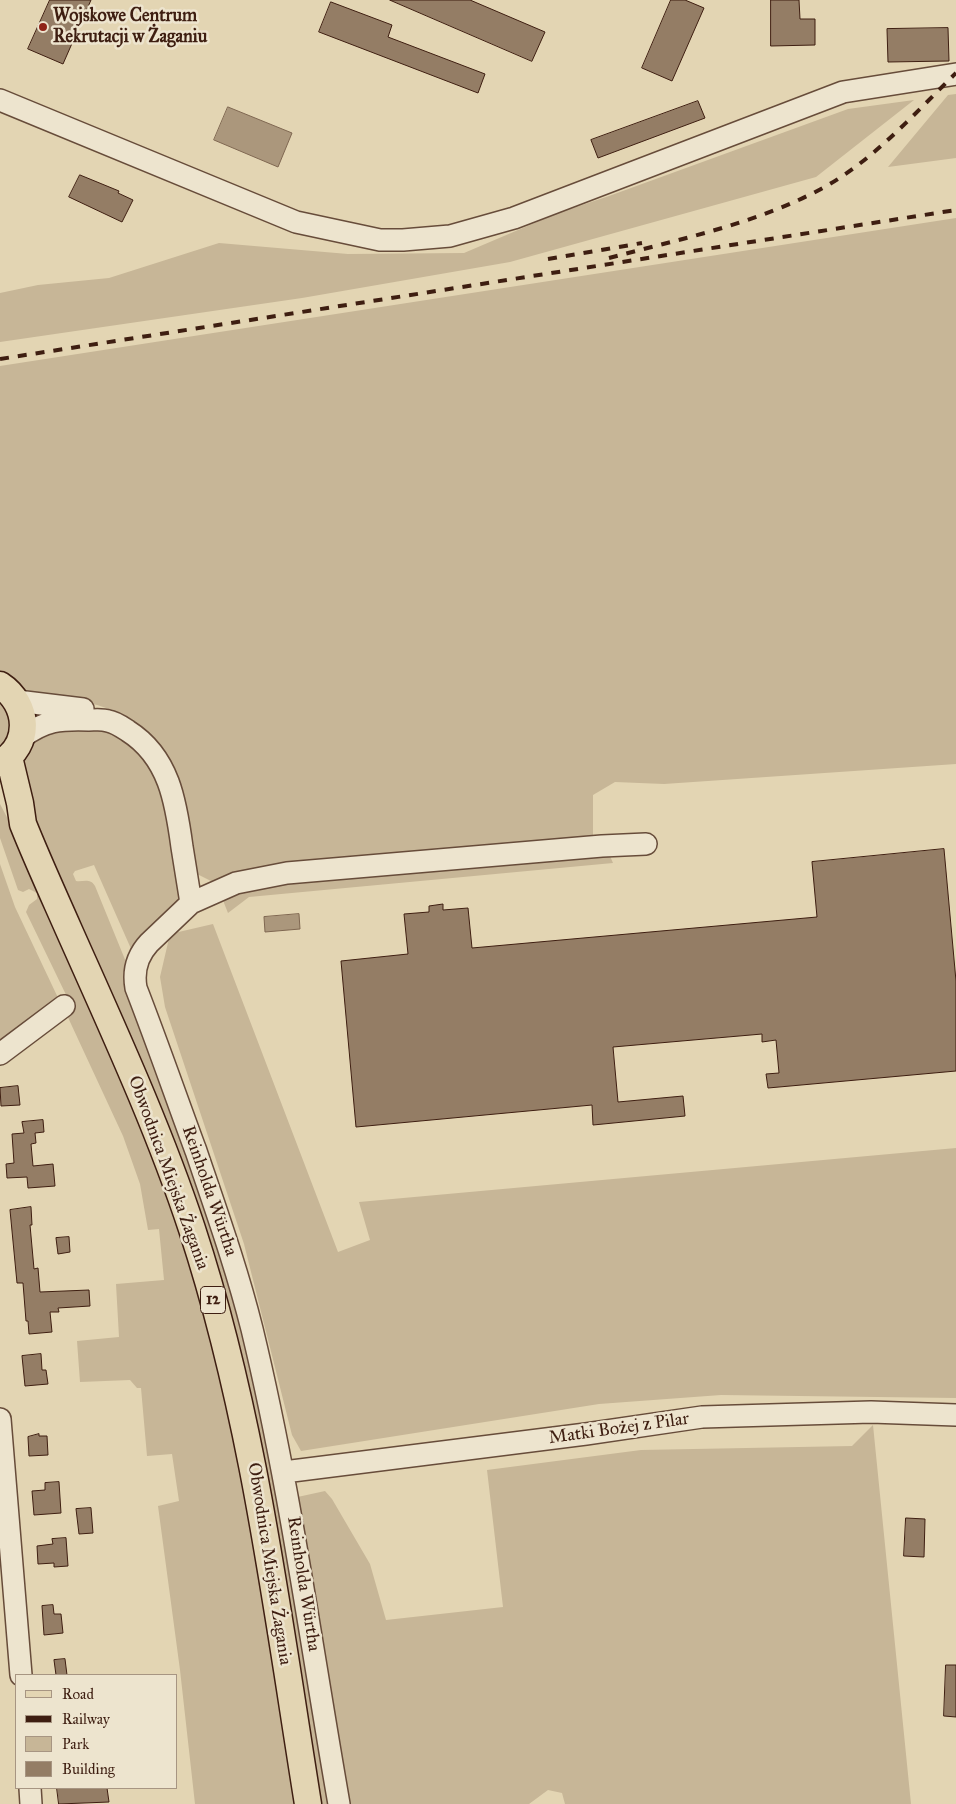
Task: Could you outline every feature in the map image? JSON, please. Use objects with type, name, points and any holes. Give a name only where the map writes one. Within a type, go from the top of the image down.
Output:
[{"type":"main road","name":"12","points":[[8,693],[23,719],[10,753]]},
{"type":"main road","name":"Obwodnica Miejska Żagania","points":[[10,753],[23,824],[137,1086],[177,1187],[208,1283],[231,1368],[249,1448],[308,1804]]},
{"type":"main road","name":"Obwodnica Miejska Żagania","points":[[0,794],[9,809],[23,824]]},
{"type":"street","points":[[0,100],[296,222],[380,240],[403,240],[450,236],[514,218],[843,92],[956,74]]},
{"type":"street","points":[[8,693],[90,710],[139,738],[152,751],[162,766],[173,791],[192,903]]},
{"type":"street","points":[[10,753],[34,728],[48,722],[66,719],[108,721]]},
{"type":"street","name":"Reinholda Würtha","points":[[339,1804],[284,1472],[242,1290],[202,1168],[136,988],[134,980],[136,964],[144,948],[192,903],[236,883],[287,873],[602,846],[646,844]]},
{"type":"street","points":[[0,1054],[64,1006]]},
{"type":"street","name":"Matki Bożej z Pilar","points":[[284,1472],[586,1434],[702,1417],[871,1412],[956,1415]]},
{"type":"street","points":[[0,1419],[21,1674]]},
{"type":"street","points":[[30,1789],[31,1804]]},
{"type":"green space","points":[[956,94],[956,158],[888,167],[948,95]]},
{"type":"green space","points":[[914,100],[816,177],[510,262],[302,298],[0,342],[0,293],[38,285],[109,278],[219,243],[348,254],[464,253],[558,213],[848,109]]},
{"type":"green space","points":[[956,218],[956,764],[664,784],[615,782],[593,795],[593,840],[213,882],[197,874],[193,865],[185,801],[180,783],[173,766],[152,737],[123,716],[107,708],[83,702],[36,699],[0,677],[0,366]]},
{"type":"green space","points":[[0,699],[10,718],[11,729],[0,749]]},
{"type":"green space","points":[[82,724],[123,738],[143,755],[164,793],[179,895],[177,903],[132,951],[94,865],[75,871],[73,874],[76,881],[89,881],[95,886],[126,962],[239,1292],[335,1804],[317,1804],[256,1441],[32,822],[20,753],[30,740]]},
{"type":"green space","points":[[0,804],[30,861],[164,1175],[219,1353],[301,1804],[195,1804],[180,1670],[158,1506],[179,1501],[172,1454],[147,1456],[141,1388],[137,1388],[130,1380],[80,1382],[77,1341],[119,1337],[116,1284],[164,1280],[159,1229],[148,1230],[140,1184],[123,1136],[65,1011],[69,1001],[26,912],[29,905],[37,899],[37,893],[29,889],[23,892],[18,890],[0,838]]},
{"type":"green space","points":[[610,856],[613,863],[249,897],[228,913],[224,903],[224,899],[250,887]]},
{"type":"green space","points":[[0,864],[15,907],[60,1002],[0,1047]]},
{"type":"green space","points":[[213,924],[338,1252],[370,1240],[359,1202],[956,1148],[956,1398],[721,1395],[599,1404],[301,1451],[292,1435],[244,1244],[165,1007],[160,977],[170,934]]},
{"type":"green space","points":[[873,1425],[911,1804],[565,1804],[562,1793],[548,1790],[529,1804],[343,1804],[293,1498],[325,1491],[332,1499],[370,1564],[386,1620],[503,1607],[487,1470],[641,1450],[852,1446]]},
{"type":"shaded area","points":[[228,107],[292,133],[278,167],[214,140]]},
{"type":"shaded area","points":[[299,914],[300,929],[265,932],[264,917]]},
{"type":"building","points":[[50,0],[91,0],[63,64],[28,49]]},
{"type":"building","points":[[390,0],[470,0],[545,32],[532,61]]},
{"type":"building","points":[[671,0],[685,0],[704,8],[672,81],[642,68]]},
{"type":"building","points":[[771,0],[799,0],[800,19],[815,19],[815,45],[771,46]]},
{"type":"building","points":[[331,2],[392,25],[388,37],[485,74],[478,93],[319,32]]},
{"type":"building","points":[[948,28],[949,61],[888,62],[887,29]]},
{"type":"building","points":[[698,101],[705,118],[598,158],[591,140]]},
{"type":"building","points":[[80,175],[119,191],[118,193],[133,200],[122,222],[69,197]]},
{"type":"building","points":[[944,849],[956,981],[956,1071],[768,1088],[766,1074],[779,1073],[776,1040],[762,1042],[762,1034],[613,1047],[618,1102],[683,1096],[685,1116],[593,1125],[592,1105],[356,1127],[341,961],[408,954],[404,914],[429,912],[429,906],[443,904],[443,910],[468,908],[472,948],[817,917],[812,862]]},
{"type":"building","points":[[18,1086],[20,1105],[1,1106],[0,1088]]},
{"type":"building","points":[[43,1120],[44,1132],[35,1133],[36,1143],[31,1144],[33,1166],[53,1164],[55,1186],[28,1188],[27,1177],[7,1178],[6,1164],[14,1163],[12,1134],[24,1133],[22,1122]]},
{"type":"building","points":[[31,1207],[32,1225],[30,1225],[34,1269],[38,1268],[40,1292],[89,1290],[90,1306],[58,1308],[59,1312],[50,1312],[52,1332],[29,1334],[23,1283],[17,1283],[10,1210]]},
{"type":"building","points":[[69,1237],[70,1252],[58,1254],[56,1238]]},
{"type":"building","points":[[41,1354],[42,1370],[46,1370],[48,1384],[25,1386],[22,1356]]},
{"type":"building","points":[[39,1434],[39,1436],[47,1436],[48,1455],[29,1456],[28,1437]]},
{"type":"building","points":[[59,1482],[61,1513],[34,1515],[32,1491],[45,1490],[45,1483]]},
{"type":"building","points":[[91,1508],[93,1533],[79,1534],[76,1509]]},
{"type":"building","points":[[906,1518],[925,1519],[924,1557],[904,1556]]},
{"type":"building","points":[[66,1538],[68,1566],[54,1567],[54,1563],[38,1564],[37,1546],[53,1544],[52,1539]]},
{"type":"building","points":[[53,1605],[54,1614],[61,1614],[63,1633],[44,1635],[42,1606]]},
{"type":"building","points":[[65,1659],[67,1674],[56,1674],[54,1660]]},
{"type":"building","points":[[946,1665],[956,1665],[956,1717],[944,1716]]},
{"type":"building","points":[[57,1789],[107,1789],[109,1802],[59,1804]]},
{"type":"railway","points":[[609,258],[717,230],[770,212],[821,189],[840,178],[875,151],[956,73]]},
{"type":"railway","points":[[0,359],[956,210]]},
{"type":"railway","points":[[548,259],[642,243]]},
{"type":"place","name":"Wojskowe Centrum Rekrutacji w Żaganiu","points":[[43,27]]}]
